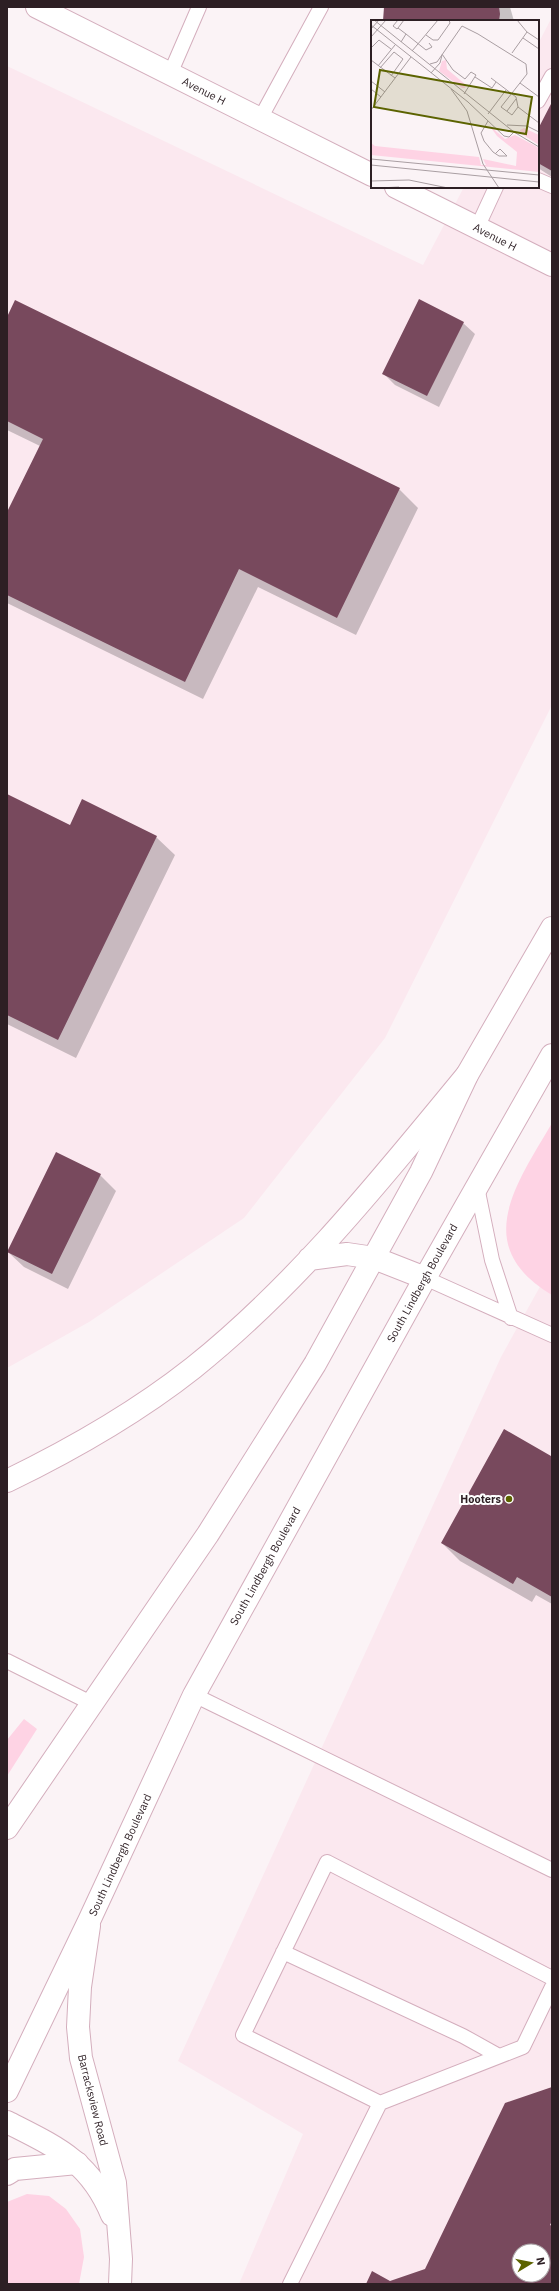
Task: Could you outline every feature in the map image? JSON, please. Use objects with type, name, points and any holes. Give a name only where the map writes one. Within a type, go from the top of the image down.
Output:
[{"type":"main road","name":"Avenue H","points":[[37,7],[371,174]]},
{"type":"main road","name":"Avenue H","points":[[398,188],[552,265]]},
{"type":"main road","points":[[7,1828],[91,1703],[208,1534],[264,1448],[315,1364],[421,1172],[467,1075],[552,928]]},
{"type":"main road","name":"South Lindbergh Boulevard","points":[[7,2091],[89,1921],[194,1695],[425,1278],[552,1056]]},
{"type":"main road","points":[[7,1480],[56,1457],[116,1423],[193,1368],[259,1309],[368,1197],[467,1075]]},
{"type":"main road","points":[[309,1259],[347,1254],[374,1258],[425,1278]]},
{"type":"main road","name":"Barracksview Road","points":[[89,1921],[80,1987],[78,2027],[81,2058],[115,2183],[120,2284]]},
{"type":"main road","name":"Barracksview Road","points":[[7,2122],[52,2144],[77,2163],[93,2178],[105,2197],[118,2230]]},
{"type":"main road","points":[[7,2174],[15,2169],[77,2163]]},
{"type":"lane","points":[[260,119],[321,7]]},
{"type":"lane","points":[[170,74],[196,8]]},
{"type":"lane","points":[[539,99],[552,76]]},
{"type":"lane","points":[[539,180],[552,186]]},
{"type":"lane","points":[[477,228],[496,188]]},
{"type":"lane","points":[[477,1187],[492,1260],[511,1318]]},
{"type":"lane","points":[[425,1278],[511,1318],[552,1334]]},
{"type":"lane","points":[[7,1661],[91,1703]]},
{"type":"lane","points":[[194,1695],[552,1870]]},
{"type":"lane","points":[[380,2102],[243,2035],[327,1862],[552,1978]]},
{"type":"lane","points":[[283,1952],[463,2036],[499,2056]]},
{"type":"lane","points":[[290,2284],[380,2102],[523,2047],[552,1987]]},
{"type":"shaded area","points":[[552,17],[552,705],[385,1038],[244,1218],[89,1322],[7,1368],[7,66],[423,265],[463,188],[539,188],[539,42]]},
{"type":"shaded area","points":[[552,1123],[552,1295],[527,1276],[512,1256],[506,1235],[508,1214],[515,1192],[525,1169]]},
{"type":"shaded area","points":[[552,1265],[552,2284],[239,2284],[303,2134],[178,2061],[501,1357]]},
{"type":"shaded area","points":[[24,1719],[37,1729],[7,1776],[7,1740]]},
{"type":"shaded area","points":[[27,2194],[49,2196],[66,2209],[80,2229],[84,2257],[79,2284],[7,2284],[7,2202]]},
{"type":"building","points":[[384,7],[499,7],[500,14],[499,20],[383,20]]},
{"type":"building","points":[[552,102],[552,171],[539,164],[539,127]]},
{"type":"building","points":[[419,299],[464,322],[427,396],[382,374]]},
{"type":"building","points":[[15,300],[400,488],[337,618],[239,569],[185,682],[7,595],[7,512],[43,439],[7,421],[7,317]]},
{"type":"building","points":[[7,794],[70,825],[82,799],[157,836],[58,1040],[7,1015]]},
{"type":"building","points":[[56,1152],[101,1174],[52,1274],[7,1252]]},
{"type":"building","name":"Hooters","points":[[504,1429],[551,1456],[552,1453],[552,1597],[517,1577],[513,1584],[441,1543]]},
{"type":"building","points":[[552,2087],[552,2221],[550,2225],[552,2226],[552,2284],[366,2284],[372,2271],[390,2281],[425,2269],[505,2103]]},
{"type":"place","name":"Hooters","points":[[509,1499]]}]
